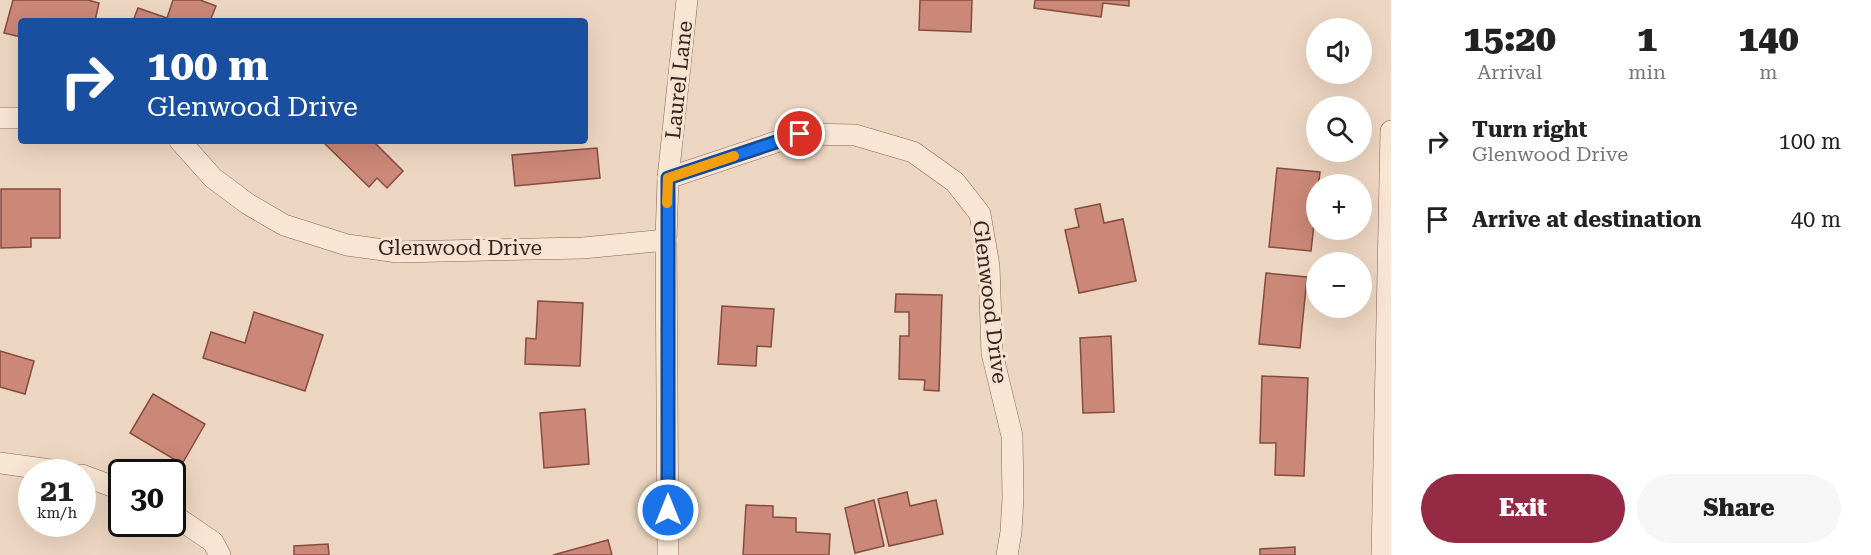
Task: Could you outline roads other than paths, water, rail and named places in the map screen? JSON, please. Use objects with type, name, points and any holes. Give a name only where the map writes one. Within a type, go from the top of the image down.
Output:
[{"type":"street","name":"Laurel Lane","points":[[668,555],[666,240],[668,178],[687,0]]},
{"type":"street","points":[[0,118],[18,118]]},
{"type":"street","points":[[1382,555],[1391,131]]},
{"type":"street","name":"Glenwood Drive","points":[[668,178],[800,134],[855,135],[912,152],[955,182],[980,214],[989,266],[992,352],[1012,436],[1013,498],[1007,555]]},
{"type":"street","name":"Glenwood Drive","points":[[183,144],[213,178],[248,204],[284,225],[347,245],[398,252],[583,248],[666,240]]},
{"type":"street","points":[[0,463],[18,465]]},
{"type":"street","points":[[186,524],[213,542],[220,555]]}]
